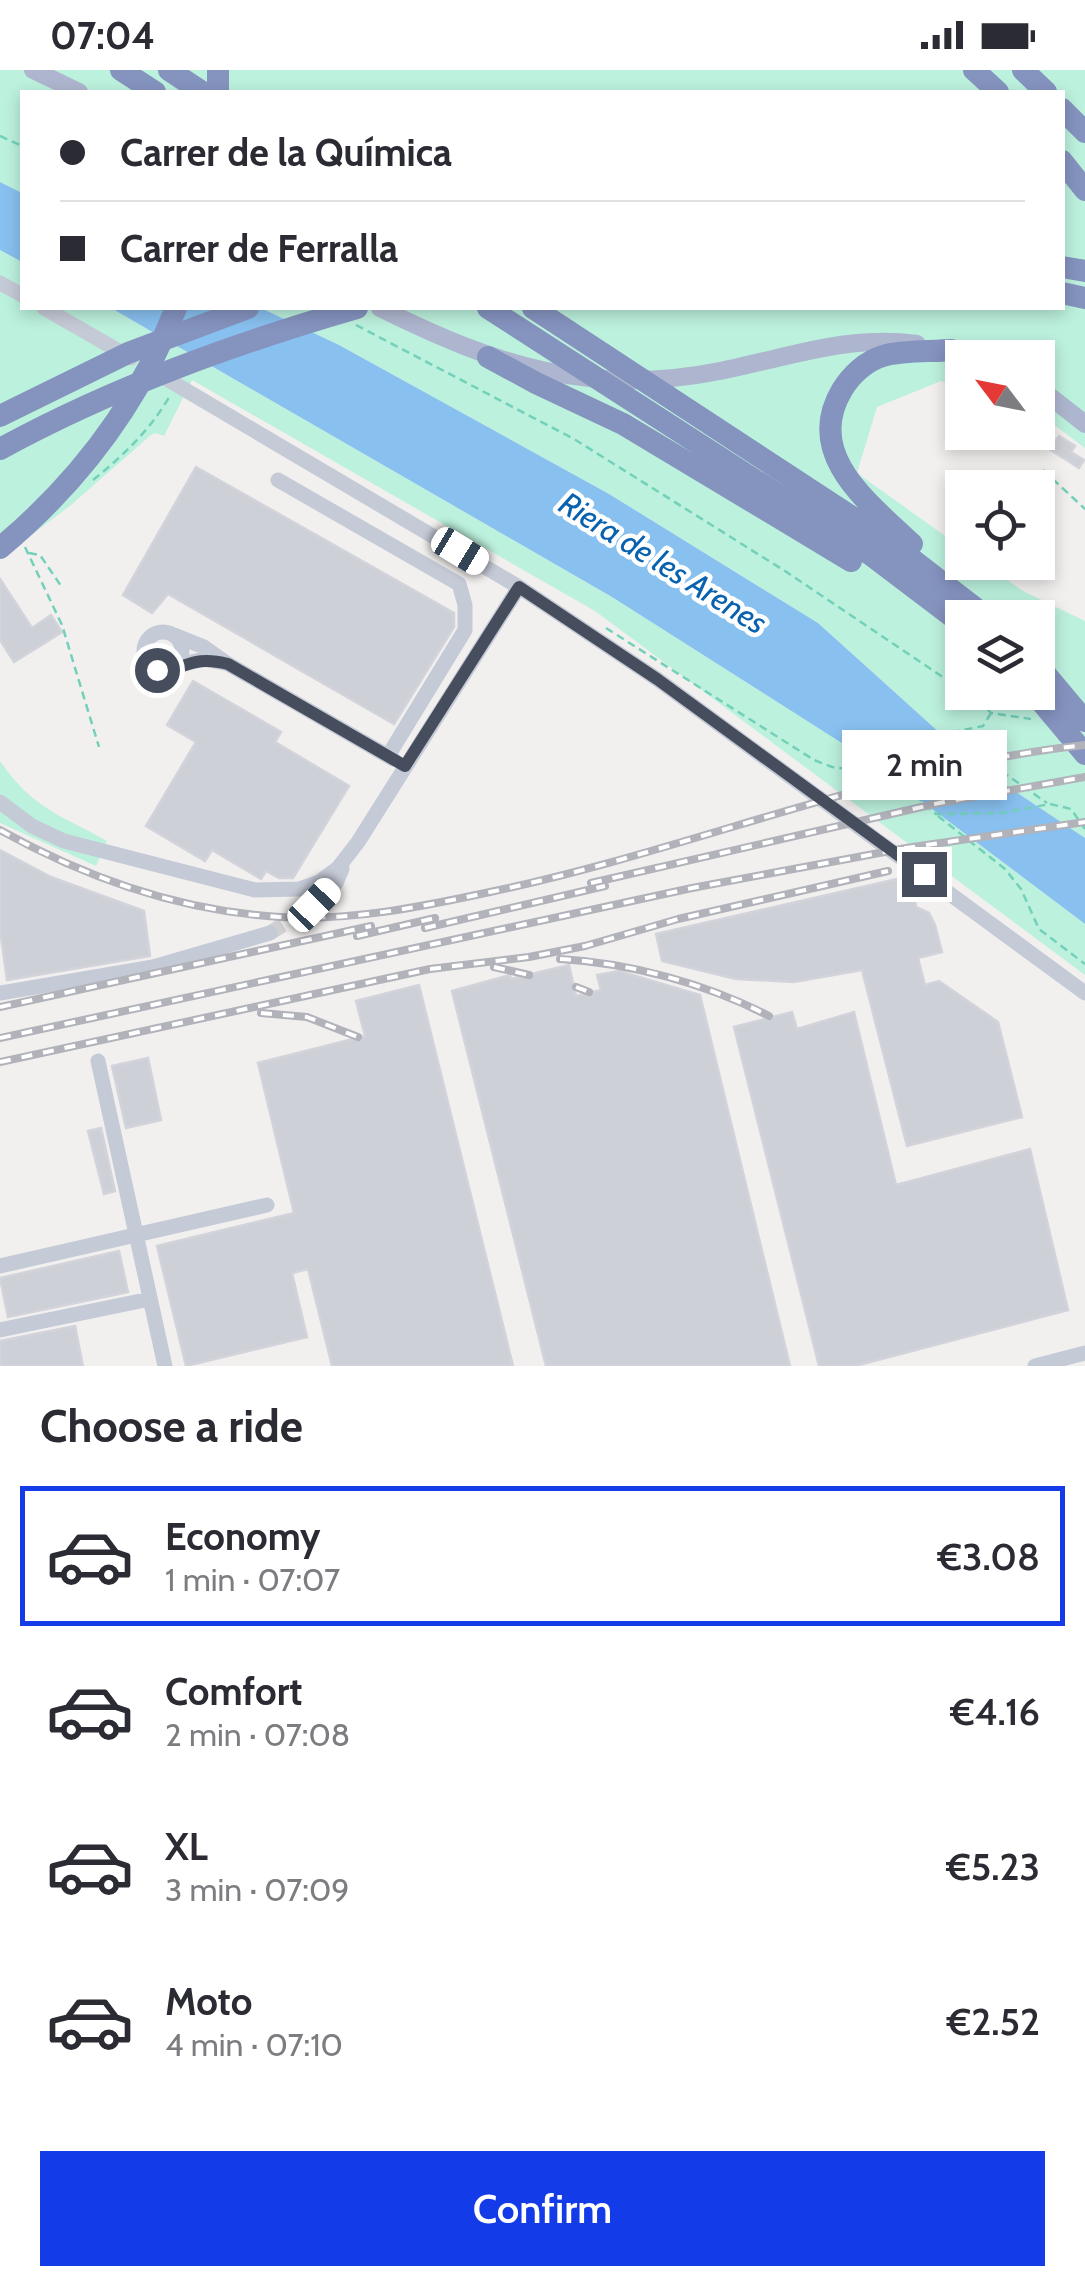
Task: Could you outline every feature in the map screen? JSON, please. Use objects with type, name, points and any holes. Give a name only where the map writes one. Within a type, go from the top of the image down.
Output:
[{"type":"highway","points":[[122,70],[152,90]]},
{"type":"highway","points":[[168,70],[199,90]]},
{"type":"highway","points":[[974,70],[996,90]]},
{"type":"highway","points":[[1022,70],[1044,90]]},
{"type":"highway","points":[[1065,112],[1085,132]]},
{"type":"highway","points":[[1065,165],[1085,190]]},
{"type":"highway","points":[[12,546],[108,433],[151,363],[175,310]]},
{"type":"highway","points":[[0,416],[128,353],[243,310]]},
{"type":"highway","points":[[491,310],[871,556],[946,599]]},
{"type":"highway","points":[[536,310],[886,540],[946,599]]},
{"type":"highway","points":[[0,449],[137,382],[247,341],[357,316]]},
{"type":"highway","points":[[945,351],[886,355],[872,360],[856,373],[833,406],[830,436],[832,453],[857,491],[946,599]]},
{"type":"highway","points":[[488,357],[623,424],[826,545],[946,599]]},
{"type":"highway","points":[[1055,685],[1085,721]]},
{"type":"highway","points":[[1048,710],[1085,754]]},
{"type":"main road","points":[[33,70],[76,90]]},
{"type":"main road","points":[[47,70],[77,90]]},
{"type":"main road","points":[[384,310],[488,357],[560,374],[616,380],[674,378],[860,342],[905,342],[945,349]]},
{"type":"main road","points":[[1055,400],[1085,424]]},
{"type":"street","points":[[47,310],[519,587],[657,679],[1085,993]]},
{"type":"street","points":[[278,480],[459,584],[466,630],[388,756]]},
{"type":"street","points":[[314,905],[336,882],[519,587]]},
{"type":"street","points":[[228,664],[204,659],[157,670],[146,662],[144,649],[155,634],[174,635],[204,646],[228,664],[405,766]]},
{"type":"street","points":[[174,635],[182,650],[176,666]]},
{"type":"street","points":[[0,802],[32,826],[64,842],[255,890],[309,886],[329,876],[348,857]]},
{"type":"street","points":[[0,993],[153,968],[270,932]]},
{"type":"street","points":[[98,1061],[165,1366]]},
{"type":"street","points":[[0,1266],[267,1205]]},
{"type":"street","points":[[0,1330],[150,1299]]},
{"type":"street","points":[[1035,1366],[1085,1354]]},
{"type":"path","points":[[357,316],[648,484],[945,678]]},
{"type":"path","points":[[92,481],[124,456],[156,419],[176,384]]},
{"type":"path","points":[[1055,481],[1085,508]]},
{"type":"path","points":[[12,546],[40,555],[61,586]]},
{"type":"path","points":[[27,553],[62,625],[99,747]]},
{"type":"path","points":[[593,636],[601,629],[614,630],[793,748],[832,767],[880,773],[913,793],[1016,880],[1039,929],[1085,964]]},
{"type":"path","points":[[913,793],[909,779],[924,751],[953,732],[982,726],[990,713],[988,710]]},
{"type":"path","points":[[974,730],[981,757],[1050,804],[1071,809],[1085,830]]},
{"type":"path","points":[[936,814],[1002,813],[1050,804]]},
{"type":"green space","points":[[0,70],[1085,70],[1085,448],[1055,426],[1055,340],[945,340],[945,383],[877,407],[857,473],[945,536],[945,580],[1007,580],[1042,600],[945,600],[945,710],[1055,710],[1055,606],[1085,621],[1085,838],[951,743],[818,623],[609,494],[339,345],[265,310],[1065,310],[1065,90],[20,90],[20,192],[0,182]]},
{"type":"green space","points":[[0,250],[20,261],[20,310],[114,310],[612,597],[859,754],[1085,924],[1085,975],[595,611],[192,380],[164,436],[151,435],[71,505],[0,559]]},
{"type":"green space","points":[[0,761],[36,800],[107,841],[96,866],[0,823]]},
{"type":"water","points":[[0,182],[20,192],[20,261],[0,250]]},
{"type":"water","name":"Riera de les Arenes","points":[[114,310],[265,310],[339,345],[609,494],[818,623],[951,743],[1085,838],[1085,924],[859,754],[612,597]]},
{"type":"building","points":[[1059,436],[1075,446],[1071,452],[1084,460],[1079,468],[1051,450],[1055,450]]},
{"type":"building","points":[[196,467],[454,613],[454,627],[394,724],[168,594],[152,613],[123,595]]},
{"type":"building","points":[[0,579],[32,628],[51,615],[62,632],[14,662],[0,640]]},
{"type":"building","points":[[193,681],[281,732],[275,742],[349,786],[293,878],[279,878],[266,871],[261,879],[212,850],[205,861],[146,826],[196,742],[167,725]]},
{"type":"building","points":[[0,850],[51,877],[144,911],[150,956],[7,980],[0,929]]},
{"type":"building","points":[[897,879],[899,892],[914,889],[916,907],[929,913],[935,925],[942,952],[918,958],[925,985],[939,981],[998,1022],[1022,1117],[907,1146],[862,970],[794,982],[736,979],[662,961],[656,934]]},
{"type":"building","points":[[569,965],[576,996],[601,990],[597,975],[619,971],[700,995],[790,1366],[546,1366],[452,991],[510,975],[511,979]]},
{"type":"building","points":[[419,985],[513,1366],[332,1366],[308,1269],[292,1273],[307,1337],[186,1366],[157,1246],[294,1213],[258,1063],[365,1036],[356,1001]]},
{"type":"building","points":[[792,1012],[797,1029],[854,1012],[896,1185],[1030,1149],[1068,1310],[855,1366],[819,1366],[734,1027]]},
{"type":"building","points":[[148,1058],[161,1120],[126,1128],[112,1066]]},
{"type":"building","points":[[101,1128],[115,1191],[104,1194],[88,1131]]},
{"type":"building","points":[[119,1251],[128,1292],[8,1317],[0,1278]]},
{"type":"building","points":[[75,1326],[83,1366],[0,1366],[0,1341]]},
{"type":"tunnel","points":[[270,933],[314,905]]},
{"type":"railway","points":[[0,830],[100,877],[207,908],[280,917],[360,915],[412,908],[565,875],[934,771],[1085,745]]},
{"type":"railway","points":[[591,883],[939,803],[1085,777]]},
{"type":"railway","points":[[0,1038],[692,888],[906,848],[1085,822]]},
{"type":"railway","points":[[0,1062],[430,969],[585,946],[678,919],[888,871]]},
{"type":"railway","points":[[425,928],[605,886]]},
{"type":"railway","points":[[357,936],[435,918]]},
{"type":"railway","points":[[0,1007],[371,926]]},
{"type":"railway","points":[[560,959],[668,977],[769,1016]]},
{"type":"railway","points":[[494,967],[529,975]]},
{"type":"railway","points":[[576,987],[589,992]]},
{"type":"railway","points":[[261,1013],[307,1017],[358,1037]]},
{"type":"route","points":[[157,670],[204,659],[228,664],[405,766],[519,587],[657,679],[924,874]]}]
